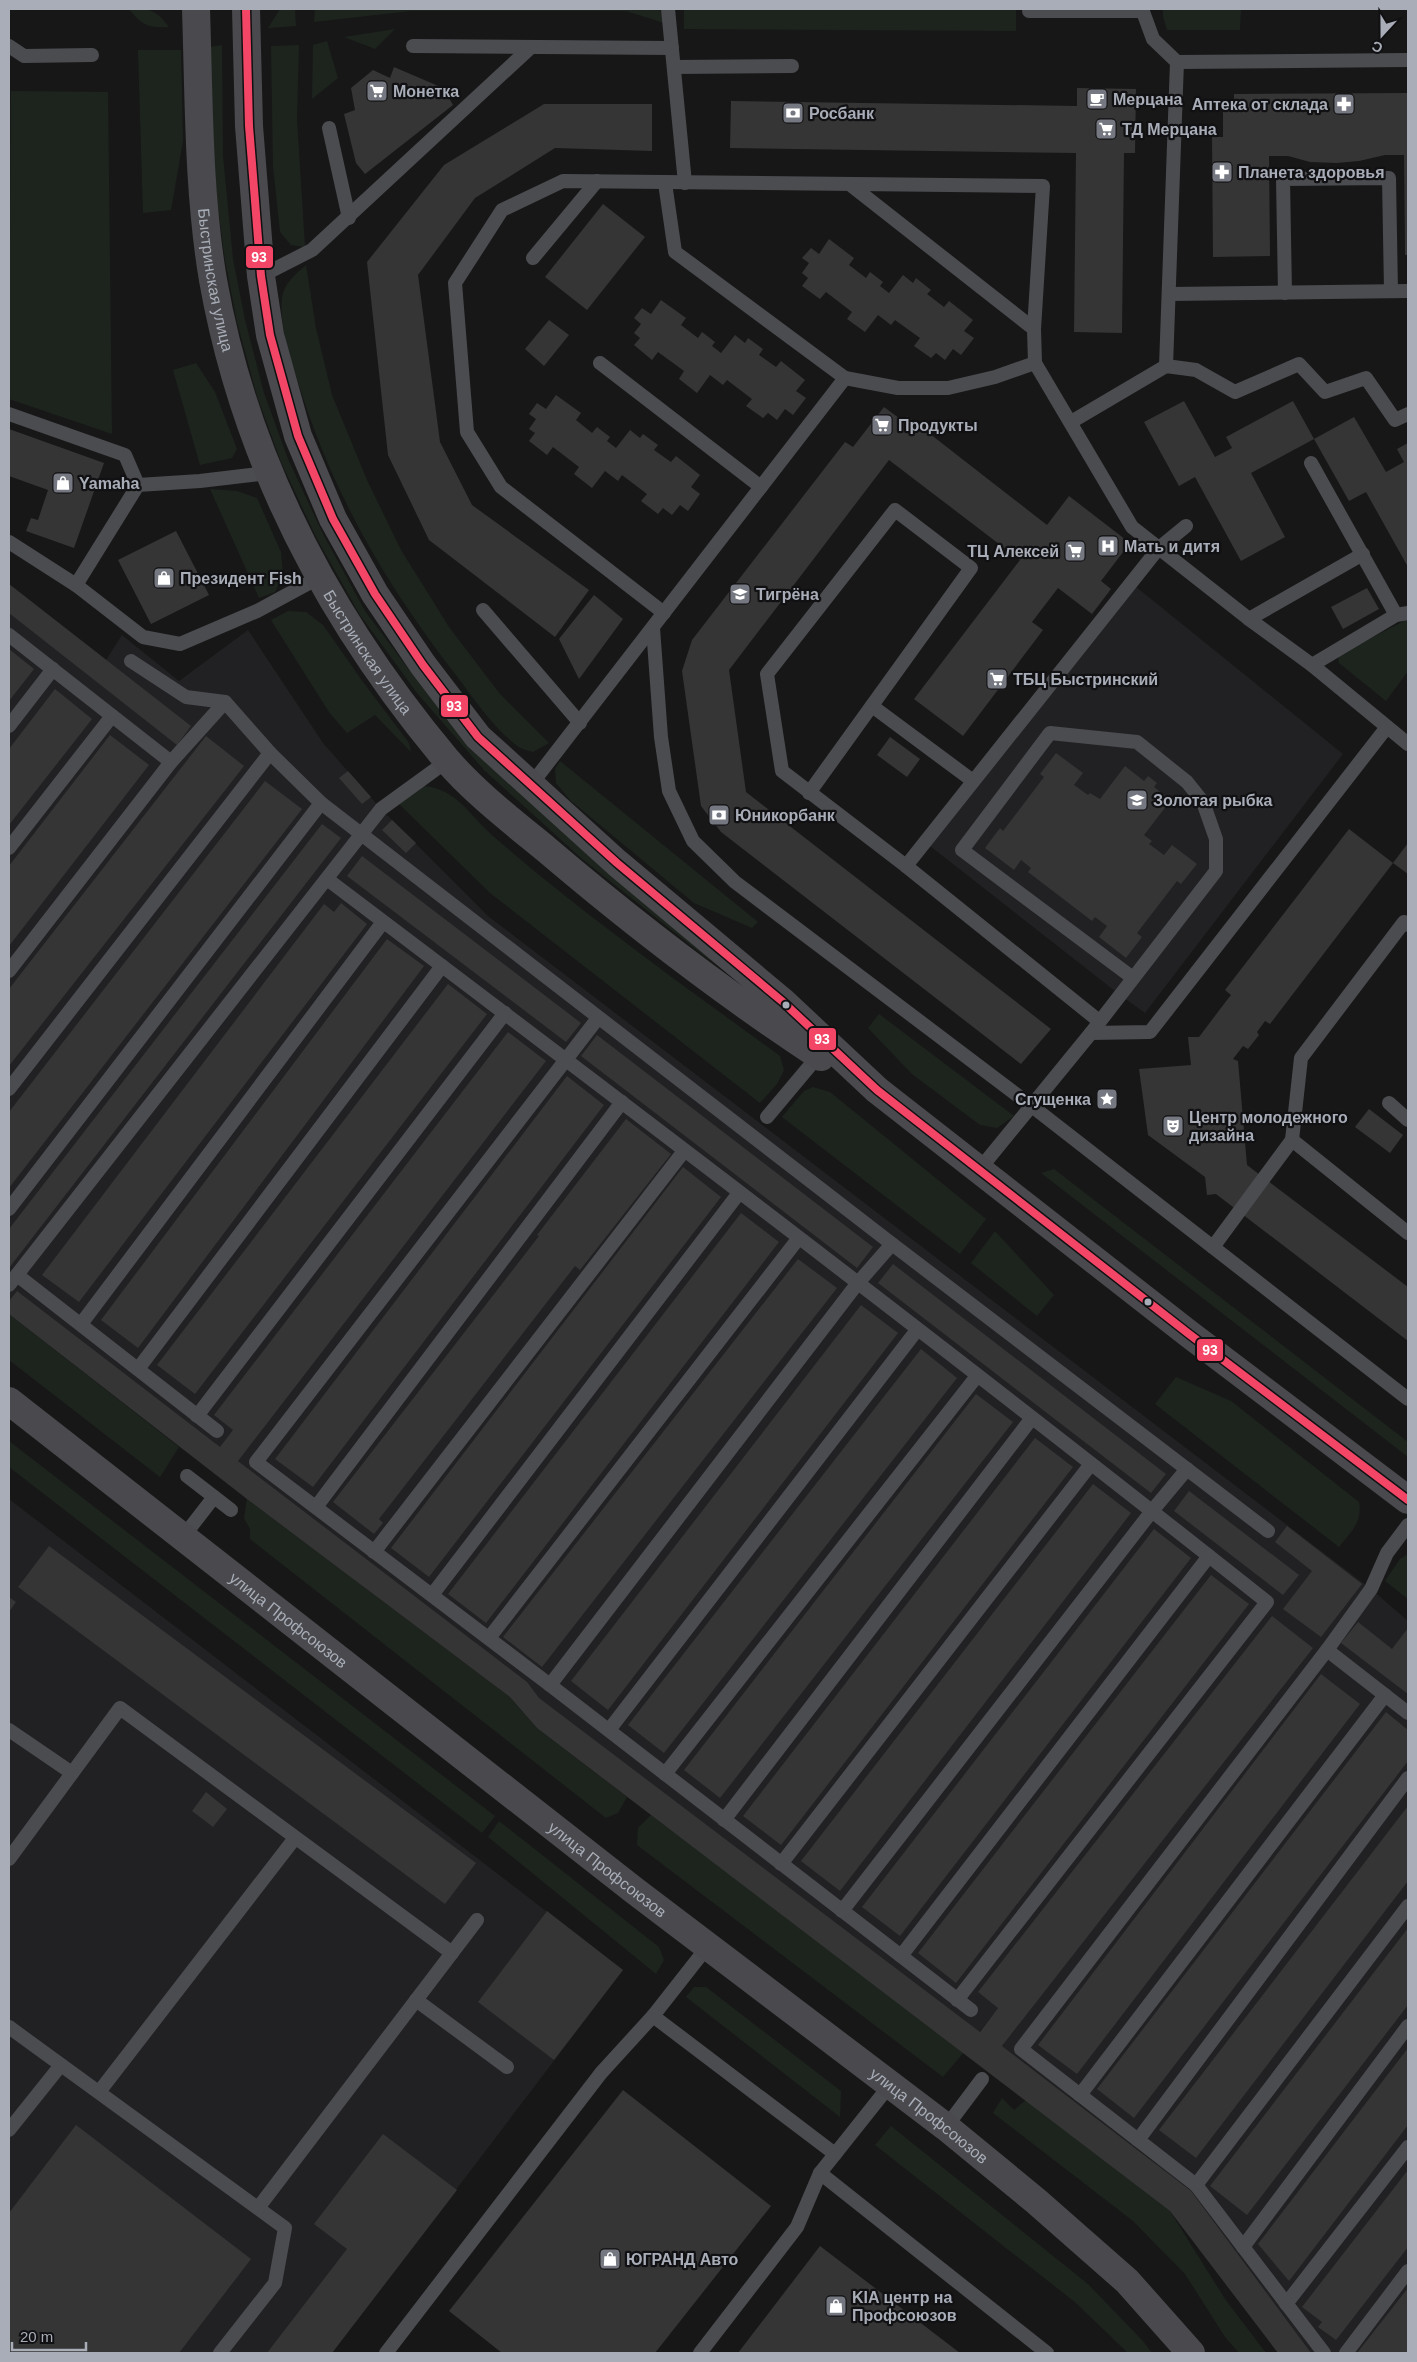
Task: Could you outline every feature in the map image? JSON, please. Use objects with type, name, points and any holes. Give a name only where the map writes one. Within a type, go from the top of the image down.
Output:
[{"type":"main road","name":"Быстринская улица","points":[[196,9],[204,212],[214,280],[228,352],[245,412],[268,473],[318,578],[386,681],[448,761],[501,812],[580,879],[683,960],[818,1055],[877,1090]]},
{"type":"main road","name":"Быстринская улица","points":[[246,9],[249,126],[261,276],[270,335],[298,436],[333,519],[375,594],[423,665],[478,737],[530,786],[617,862],[761,983],[877,1090],[1197,1340],[1408,1500]]},
{"type":"main road","name":"улица Профсоюзов","points":[[9,1401],[708,1946],[946,2127],[1036,2201],[1126,2281],[1191,2353]]},
{"type":"lane","points":[[668,9],[685,184]]},
{"type":"lane","points":[[1029,11],[1142,10],[1153,39],[1177,62],[1408,60]]},
{"type":"lane","points":[[9,46],[24,56],[92,55]]},
{"type":"lane","points":[[413,46],[672,48]]},
{"type":"lane","points":[[261,276],[312,250],[349,218],[530,48]]},
{"type":"lane","points":[[1166,366],[1177,62]]},
{"type":"lane","points":[[675,67],[792,66]]},
{"type":"lane","points":[[329,128],[349,218]]},
{"type":"lane","points":[[1285,293],[1284,179],[1389,178],[1391,291]]},
{"type":"lane","points":[[664,613],[501,487],[467,432],[455,283],[502,210],[563,181],[852,186],[1043,186],[1034,329],[1035,363],[1132,527],[1249,619],[1312,665],[1408,744]]},
{"type":"lane","points":[[533,258],[596,182]]},
{"type":"lane","points":[[665,183],[675,252],[845,378],[898,388],[948,388],[995,377],[1035,363]]},
{"type":"lane","points":[[852,186],[1034,329]]},
{"type":"lane","points":[[1169,294],[1408,291]]},
{"type":"lane","points":[[600,363],[760,487]]},
{"type":"lane","points":[[1071,422],[1166,366],[1196,370],[1234,392],[1299,364],[1325,392],[1366,378],[1395,420],[1408,414]]},
{"type":"lane","points":[[530,786],[654,628],[845,378]]},
{"type":"lane","points":[[9,414],[125,455],[138,484]]},
{"type":"lane","points":[[1311,463],[1363,554],[1402,614],[1312,665]]},
{"type":"lane","points":[[138,484],[200,481],[268,473]]},
{"type":"lane","points":[[76,585],[138,484]]},
{"type":"lane","points":[[809,794],[972,568],[895,510],[768,674],[782,771],[809,794],[906,866],[1099,1021]]},
{"type":"lane","points":[[906,866],[1158,549],[1186,526]]},
{"type":"lane","points":[[9,542],[76,585],[143,636],[180,644],[258,611],[318,578]]},
{"type":"lane","points":[[1249,619],[1363,554]]},
{"type":"lane","points":[[483,610],[580,723]]},
{"type":"lane","points":[[654,628],[661,737],[668,791],[693,841],[735,882],[1033,1107],[1408,1399]]},
{"type":"lane","points":[[9,635],[171,762]]},
{"type":"lane","points":[[131,660],[186,697],[225,702],[270,753],[321,803],[598,1018],[1268,1531]]},
{"type":"lane","points":[[9,726],[53,669]]},
{"type":"lane","points":[[9,971],[171,762],[225,702]]},
{"type":"lane","points":[[872,706],[973,781]]},
{"type":"lane","points":[[9,848],[112,716]]},
{"type":"lane","points":[[1091,1033],[1150,1032],[1387,727]]},
{"type":"lane","points":[[979,1170],[1033,1107],[1216,871],[1216,840],[1203,802],[1187,782],[1137,742],[1050,733],[962,850],[1133,978]]},
{"type":"lane","points":[[9,1089],[270,753]]},
{"type":"lane","points":[[217,1432],[81,1324],[13,1280],[381,809],[448,761]]},
{"type":"lane","points":[[9,1209],[321,803]]},
{"type":"lane","points":[[326,879],[565,1058],[1267,1602],[957,2000]]},
{"type":"lane","points":[[81,1324],[383,922]]},
{"type":"lane","points":[[1213,1247],[1292,1140],[1301,1058],[1404,922],[1408,926]]},
{"type":"lane","points":[[138,1369],[442,966]]},
{"type":"lane","points":[[197,1416],[505,1013]]},
{"type":"lane","points":[[598,1018],[565,1058],[256,1462],[489,1638],[971,2010]]},
{"type":"lane","points":[[767,1117],[818,1055]]},
{"type":"lane","points":[[316,1507],[622,1102]]},
{"type":"lane","points":[[1389,1103],[1408,1120]]},
{"type":"lane","points":[[1292,1140],[1408,1233]]},
{"type":"lane","points":[[374,1552],[684,1151]]},
{"type":"lane","points":[[432,1595],[739,1193]]},
{"type":"lane","points":[[489,1638],[798,1239]]},
{"type":"lane","points":[[550,1685],[857,1284],[892,1244]]},
{"type":"lane","points":[[609,1730],[917,1330]]},
{"type":"lane","points":[[665,1774],[977,1376]]},
{"type":"lane","points":[[724,1820],[1032,1418]]},
{"type":"lane","points":[[782,1864],[1091,1464]]},
{"type":"lane","points":[[842,1911],[1152,1511],[1187,1469]]},
{"type":"lane","points":[[187,1476],[231,1510]]},
{"type":"lane","points":[[183,1537],[214,1498]]},
{"type":"lane","points":[[1324,2353],[1196,2185],[1021,2049],[1327,1650],[1371,1589],[1387,1553],[1408,1525]]},
{"type":"lane","points":[[901,1956],[1209,1556]]},
{"type":"lane","points":[[1327,1650],[1408,1713]]},
{"type":"lane","points":[[1080,2095],[1385,1695]]},
{"type":"lane","points":[[9,1859],[120,1708],[452,1953]]},
{"type":"lane","points":[[9,1730],[72,1773]]},
{"type":"lane","points":[[1138,2140],[1408,1778]]},
{"type":"lane","points":[[99,2092],[295,1838]]},
{"type":"lane","points":[[1196,2185],[1408,1906]]},
{"type":"lane","points":[[258,2208],[477,1920]]},
{"type":"lane","points":[[386,2353],[601,2073],[653,2016],[708,1946]]},
{"type":"lane","points":[[416,2000],[507,2067]]},
{"type":"lane","points":[[653,2016],[835,2154]]},
{"type":"lane","points":[[1243,2247],[1408,2026]]},
{"type":"lane","points":[[9,2027],[285,2228],[275,2283],[220,2353]]},
{"type":"lane","points":[[9,2130],[61,2064]]},
{"type":"lane","points":[[946,2127],[982,2079]]},
{"type":"lane","points":[[700,2353],[797,2227],[820,2172],[890,2085]]},
{"type":"lane","points":[[1286,2304],[1408,2147]]},
{"type":"lane","points":[[820,2172],[1047,2353]]},
{"type":"lane","points":[[1346,2353],[1408,2271]]},
{"type":"shaded area","points":[[129,9],[152,11],[169,27],[150,26],[138,19]]},
{"type":"shaded area","points":[[280,9],[295,9],[296,26],[268,28]]},
{"type":"shaded area","points":[[315,9],[660,9],[664,23],[626,11],[411,11],[314,22]]},
{"type":"shaded area","points":[[684,9],[1016,9],[1016,31],[684,29]]},
{"type":"shaded area","points":[[1163,9],[1241,9],[1240,30],[1167,30]]},
{"type":"shaded area","points":[[395,29],[375,49],[344,37]]},
{"type":"shaded area","points":[[327,41],[338,78],[312,99],[313,45]]},
{"type":"shaded area","points":[[222,45],[223,156],[233,259],[245,320],[264,393],[288,459],[323,534],[365,611],[422,687],[487,764],[585,849],[764,998],[708,959],[581,858],[484,770],[417,693],[360,615],[316,537],[281,462],[257,396],[237,322],[225,260],[217,200],[214,157],[210,47]]},
{"type":"shaded area","points":[[299,45],[297,119],[305,247],[291,245],[280,232],[273,166],[271,46]]},
{"type":"shaded area","points":[[138,50],[181,50],[183,141],[171,210],[143,213]]},
{"type":"shaded area","points":[[11,91],[108,92],[112,434],[9,399]]},
{"type":"shaded area","points":[[306,265],[316,328],[332,395],[367,480],[401,550],[449,627],[500,694],[549,743],[533,752],[518,746],[508,738],[479,706],[408,610],[345,501],[312,423],[292,362],[282,319],[282,298],[285,288],[291,279]]},
{"type":"shaded area","points":[[196,363],[215,392],[237,449],[232,458],[200,465],[173,370]]},
{"type":"shaded area","points":[[210,489],[237,491],[257,498],[281,552],[283,574],[275,592],[259,598]]},
{"type":"shaded area","points":[[9,584],[106,660],[122,635],[179,681],[248,630],[323,743],[381,809],[488,916],[1371,1589],[1408,1621],[1408,1628],[1393,1649],[1408,1661],[1408,2353],[1278,2353],[1170,2211],[1139,2187],[1156,2164],[1002,2046],[1019,2024],[998,2008],[964,2052],[537,1728],[510,1697],[462,1662],[476,1643],[377,1568],[362,1587],[238,1492],[253,1473],[229,1454],[214,1473],[9,1314]]},
{"type":"shaded area","name":"Золотая рыбка","points":[[1135,586],[1343,754],[1145,1013],[930,846]]},
{"type":"shaded area","points":[[288,611],[306,612],[323,625],[409,743],[411,752],[375,715],[347,733],[329,712],[271,620]]},
{"type":"shaded area","points":[[1408,619],[1408,671],[1386,701],[1339,663],[1338,658],[1342,653]]},
{"type":"shaded area","points":[[560,761],[758,922],[752,928],[694,903],[570,800],[556,783],[555,769]]},
{"type":"shaded area","points":[[424,786],[445,792],[454,798],[493,836],[563,894],[634,949],[780,1056],[784,1070],[777,1084],[760,1103],[490,893],[399,804]]},
{"type":"shaded area","points":[[879,1014],[1014,1116],[997,1128],[980,1125],[912,1074],[868,1028]]},
{"type":"shaded area","points":[[813,1087],[830,1092],[986,1219],[960,1254],[782,1117],[804,1091]]},
{"type":"shaded area","points":[[1054,1169],[1408,1442],[1408,1457],[1041,1173]]},
{"type":"shaded area","points":[[995,1231],[1054,1295],[1037,1316],[971,1263]]},
{"type":"shaded area","points":[[9,1314],[179,1447],[160,1477],[9,1360]]},
{"type":"shaded area","points":[[1176,1377],[1231,1401],[1359,1502],[1360,1509],[1357,1521],[1339,1547],[1155,1404]]},
{"type":"shaded area","points":[[9,1441],[495,1816],[482,1833],[9,1467]]},
{"type":"shaded area","points":[[9,1499],[623,1970],[332,2353],[9,2353]]},
{"type":"shaded area","points":[[247,1499],[510,1697],[537,1728],[627,1797],[618,1813],[606,1818],[250,1539],[250,1529],[244,1518]]},
{"type":"shaded area","points":[[1408,1554],[1408,1599],[1385,1581],[1400,1559]]},
{"type":"shaded area","points":[[651,1815],[964,2052],[943,2077],[637,1845],[638,1828]]},
{"type":"shaded area","points":[[499,1821],[659,1947],[664,1960],[656,1974],[488,1837]]},
{"type":"shaded area","points":[[694,1987],[706,1987],[841,2091],[840,2117],[686,1997]]},
{"type":"shaded area","points":[[1002,2098],[1014,2110],[1026,2100],[1170,2211],[1225,2299],[1266,2353],[1239,2353],[1225,2337],[1185,2274],[1133,2221],[993,2113]]},
{"type":"shaded area","points":[[891,2126],[1088,2284],[1143,2341],[1152,2353],[1128,2353],[1076,2303],[875,2145]]},
{"type":"building","points":[[394,67],[443,88],[453,105],[365,174],[356,163],[344,114],[355,110],[351,88],[373,70],[390,78]]},
{"type":"building","points":[[1077,88],[1136,89],[1135,153],[1124,153],[1122,333],[1074,332],[1076,153],[730,148],[731,101],[1077,106]]},
{"type":"building","points":[[1408,93],[1408,255],[1405,255],[1404,155],[1385,155],[1359,161],[1337,163],[1310,162],[1288,156],[1269,156],[1270,256],[1213,257],[1212,137],[1223,137],[1223,105],[1234,106],[1234,94]]},
{"type":"building","points":[[544,104],[652,104],[652,151],[555,148],[475,198],[418,275],[440,442],[472,505],[589,590],[555,637],[429,540],[388,455],[367,262],[444,165]]},
{"type":"building","points":[[603,204],[645,237],[587,310],[545,277]]},
{"type":"building","points":[[829,239],[854,258],[849,265],[866,278],[870,272],[883,282],[880,286],[889,293],[903,275],[913,283],[916,278],[931,290],[927,294],[944,307],[949,301],[973,320],[964,331],[974,338],[961,355],[953,349],[945,360],[936,353],[931,358],[914,346],[920,338],[895,320],[891,325],[878,315],[865,332],[847,319],[852,312],[826,292],[820,299],[802,286],[808,278],[802,273],[809,263],[802,258],[811,248],[819,254]]},
{"type":"building","points":[[661,300],[686,318],[681,325],[698,338],[702,332],[715,342],[712,346],[721,353],[735,335],[745,343],[748,338],[763,349],[759,355],[776,367],[781,361],[805,380],[796,391],[806,398],[793,415],[785,409],[777,420],[768,413],[763,418],[746,406],[752,399],[727,380],[723,385],[710,375],[697,393],[679,379],[684,371],[658,352],[652,360],[634,345],[640,338],[634,333],[641,324],[634,318],[642,308],[651,314]]},
{"type":"building","points":[[549,320],[569,335],[544,366],[525,349]]},
{"type":"building","points":[[556,395],[581,413],[576,420],[592,433],[597,427],[610,437],[607,441],[616,448],[630,430],[640,438],[643,434],[658,445],[654,450],[671,462],[676,456],[700,475],[691,487],[700,494],[688,511],[680,505],[672,515],[663,508],[658,514],[641,501],[647,494],[622,475],[618,481],[605,471],[592,488],[574,474],[579,467],[553,447],[547,455],[529,441],[535,433],[529,429],[536,419],[529,414],[537,403],[546,409]]},
{"type":"building","points":[[1184,401],[1215,457],[1232,448],[1226,437],[1293,401],[1314,439],[1251,473],[1285,537],[1241,561],[1195,477],[1179,486],[1144,422]]},
{"type":"building","points":[[884,407],[903,421],[907,416],[1047,525],[1069,496],[1130,543],[1101,581],[1111,589],[1092,614],[1058,588],[1032,622],[1043,630],[963,736],[914,699],[1020,560],[889,460],[729,670],[746,792],[1051,1029],[1021,1064],[721,832],[701,806],[682,671],[692,640],[845,442],[853,447]]},
{"type":"building","points":[[1354,417],[1386,472],[1404,462],[1397,449],[1408,443],[1408,567],[1366,492],[1349,501],[1314,439]]},
{"type":"building","name":"Yamaha","points":[[9,429],[104,463],[74,548],[26,531],[31,518],[38,520],[48,490],[9,476]]},
{"type":"building","name":"Президент Fish","points":[[176,531],[209,595],[151,624],[118,560]]},
{"type":"building","points":[[9,584],[191,726],[177,745],[9,613]]},
{"type":"building","points":[[1367,588],[1379,609],[1343,629],[1331,607]]},
{"type":"building","points":[[594,595],[623,619],[579,679],[559,639]]},
{"type":"building","points":[[9,649],[34,669],[9,701]]},
{"type":"building","points":[[55,689],[92,719],[9,825],[9,749]]},
{"type":"building","points":[[110,735],[149,765],[9,946],[9,866]]},
{"type":"building","points":[[206,736],[244,766],[9,1066],[9,989]]},
{"type":"building","points":[[890,737],[920,759],[907,777],[877,755]]},
{"type":"building","points":[[1056,753],[1083,773],[1074,785],[1088,795],[1090,793],[1100,799],[1125,766],[1144,781],[1148,776],[1157,783],[1154,787],[1171,800],[1144,835],[1152,841],[1149,844],[1164,855],[1172,845],[1197,864],[1181,884],[1177,881],[1137,933],[1142,937],[1126,958],[1099,937],[1107,926],[1095,917],[1092,921],[1028,872],[1031,868],[1021,860],[1014,870],[985,848],[1000,828],[1003,831],[1044,777],[1040,774]]},
{"type":"building","points":[[348,771],[371,797],[362,804],[339,778]]},
{"type":"building","points":[[265,781],[302,809],[9,1188],[9,1112]]},
{"type":"building","points":[[392,820],[416,843],[406,853],[382,830]]},
{"type":"building","points":[[322,824],[341,838],[9,1268],[9,1229]]},
{"type":"building","points":[[1349,829],[1393,863],[1270,1024],[1265,1021],[1257,1032],[1259,1035],[1248,1049],[1243,1046],[1233,1059],[1238,1061],[1247,1165],[1408,1287],[1408,1341],[1216,1194],[1207,1195],[1205,1177],[1148,1135],[1139,1069],[1191,1065],[1188,1037],[1199,1037],[1231,995],[1225,990]]},
{"type":"building","points":[[1408,843],[1408,874],[1393,863]]},
{"type":"building","points":[[362,856],[581,1023],[566,1042],[347,876]]},
{"type":"building","points":[[341,903],[367,924],[79,1302],[42,1275],[324,904],[334,912]]},
{"type":"building","points":[[387,939],[424,966],[138,1348],[101,1320]]},
{"type":"building","points":[[448,984],[487,1014],[195,1394],[157,1365]]},
{"type":"building","points":[[508,1032],[546,1061],[238,1461],[527,1682],[539,1698],[980,2032],[998,2008],[978,1992],[1272,1616],[1313,1648],[1002,2046],[1191,2191],[1311,2353],[1278,2353],[1170,2211],[537,1728],[510,1697],[247,1499],[9,1314],[9,1301],[17,1291],[220,1447],[233,1430],[214,1415]]},
{"type":"building","points":[[597,1035],[873,1247],[857,1268],[581,1056]]},
{"type":"building","points":[[567,1076],[604,1105],[313,1487],[275,1459]]},
{"type":"building","points":[[1369,1109],[1403,1135],[1390,1153],[1355,1127]]},
{"type":"building","points":[[626,1119],[671,1154],[580,1270],[575,1266],[379,1519],[383,1523],[374,1534],[333,1502],[539,1236],[537,1235]]},
{"type":"building","points":[[683,1167],[721,1197],[429,1577],[391,1548]]},
{"type":"building","points":[[741,1213],[779,1242],[486,1623],[448,1594]]},
{"type":"building","points":[[798,1259],[837,1288],[542,1667],[503,1637]]},
{"type":"building","points":[[893,1264],[1166,1474],[1151,1493],[878,1283]]},
{"type":"building","points":[[861,1305],[898,1333],[608,1710],[571,1681]]},
{"type":"building","points":[[921,1349],[957,1378],[664,1753],[628,1725]]},
{"type":"building","points":[[976,1394],[1013,1422],[720,1798],[684,1770]]},
{"type":"building","points":[[1035,1438],[1073,1467],[781,1845],[743,1816]]},
{"type":"building","points":[[1093,1484],[1131,1513],[840,1891],[801,1861]]},
{"type":"building","points":[[1189,1491],[1299,1575],[1283,1595],[1174,1511]]},
{"type":"building","points":[[1287,1526],[1362,1584],[1321,1637],[1283,1609],[1312,1571],[1275,1542]]},
{"type":"building","points":[[1154,1529],[1191,1558],[900,1936],[862,1907]]},
{"type":"building","points":[[49,1546],[476,1863],[445,1904],[18,1587]]},
{"type":"building","points":[[1211,1575],[1249,1604],[956,1983],[918,1953]]},
{"type":"building","points":[[9,1597],[16,1602],[9,1612]]},
{"type":"building","points":[[1358,1622],[1392,1649],[1408,1628],[1408,1694],[1341,1643]]},
{"type":"building","points":[[1321,1674],[1360,1704],[1077,2074],[1038,2045]]},
{"type":"building","points":[[1386,1712],[1408,1730],[1408,1761],[1134,2118],[1097,2089]]},
{"type":"building","points":[[206,1792],[227,1809],[213,1827],[192,1811]]},
{"type":"building","points":[[1408,1806],[1408,1881],[1196,2158],[1159,2130]]},
{"type":"building","points":[[547,1911],[623,1970],[554,2060],[478,2002]]},
{"type":"building","points":[[1408,1928],[1408,2005],[1247,2215],[1210,2186]]},
{"type":"building","points":[[1408,2048],[1408,2125],[1289,2281],[1258,2244]]},
{"type":"building","name":"ЮГРАНД Авто","points":[[623,2090],[771,2206],[655,2353],[502,2353],[449,2311]]},
{"type":"building","points":[[76,2125],[251,2259],[179,2353],[9,2353],[9,2213]]},
{"type":"building","points":[[383,2134],[457,2190],[332,2353],[267,2353],[347,2249],[314,2224]]},
{"type":"building","points":[[1408,2170],[1408,2247],[1336,2340],[1318,2327],[1322,2322],[1302,2307]]},
{"type":"building","name":"KIA центр на Профсоюзов","points":[[820,2246],[960,2353],[738,2353]]},
{"type":"building","points":[[1408,2288],[1408,2353],[1357,2353]]},
{"type":"transit line","name":"93","points":[[246,9],[249,126],[261,276],[270,335],[298,436],[333,519],[375,594],[423,665],[478,737],[617,863],[783,1002],[877,1090],[1189,1334],[1408,1500]]},
{"type":"place","name":"Монетка","points":[[377,91]]},
{"type":"place","name":"Мерцана","points":[[1097,99]]},
{"type":"place","name":"Аптека от склада","points":[[1344,104]]},
{"type":"place","name":"Росбанк","points":[[793,113]]},
{"type":"place","name":"ТД Мерцана","points":[[1106,129]]},
{"type":"place","name":"Планета здоровья","points":[[1222,172]]},
{"type":"place","name":"Продукты","points":[[882,425]]},
{"type":"place","name":"Yamaha","points":[[63,483]]},
{"type":"place","name":"Мать и дитя","points":[[1108,546]]},
{"type":"place","name":"ТЦ Алексей","points":[[1075,551]]},
{"type":"place","name":"Президент Fish","points":[[164,578]]},
{"type":"place","name":"Тигрёна","points":[[740,594]]},
{"type":"place","name":"ТБЦ Быстринский","points":[[997,679]]},
{"type":"place","name":"Золотая рыбка","points":[[1137,800]]},
{"type":"place","name":"Юникорбанк","points":[[719,815]]},
{"type":"place","name":"Сгущенка","points":[[1107,1099]]},
{"type":"place","name":"Центр молодежного дизайна","points":[[1173,1126]]},
{"type":"place","name":"ЮГРАНД Авто","points":[[610,2259]]},
{"type":"place","name":"KIA центр на Профсоюзов","points":[[836,2306]]}]
